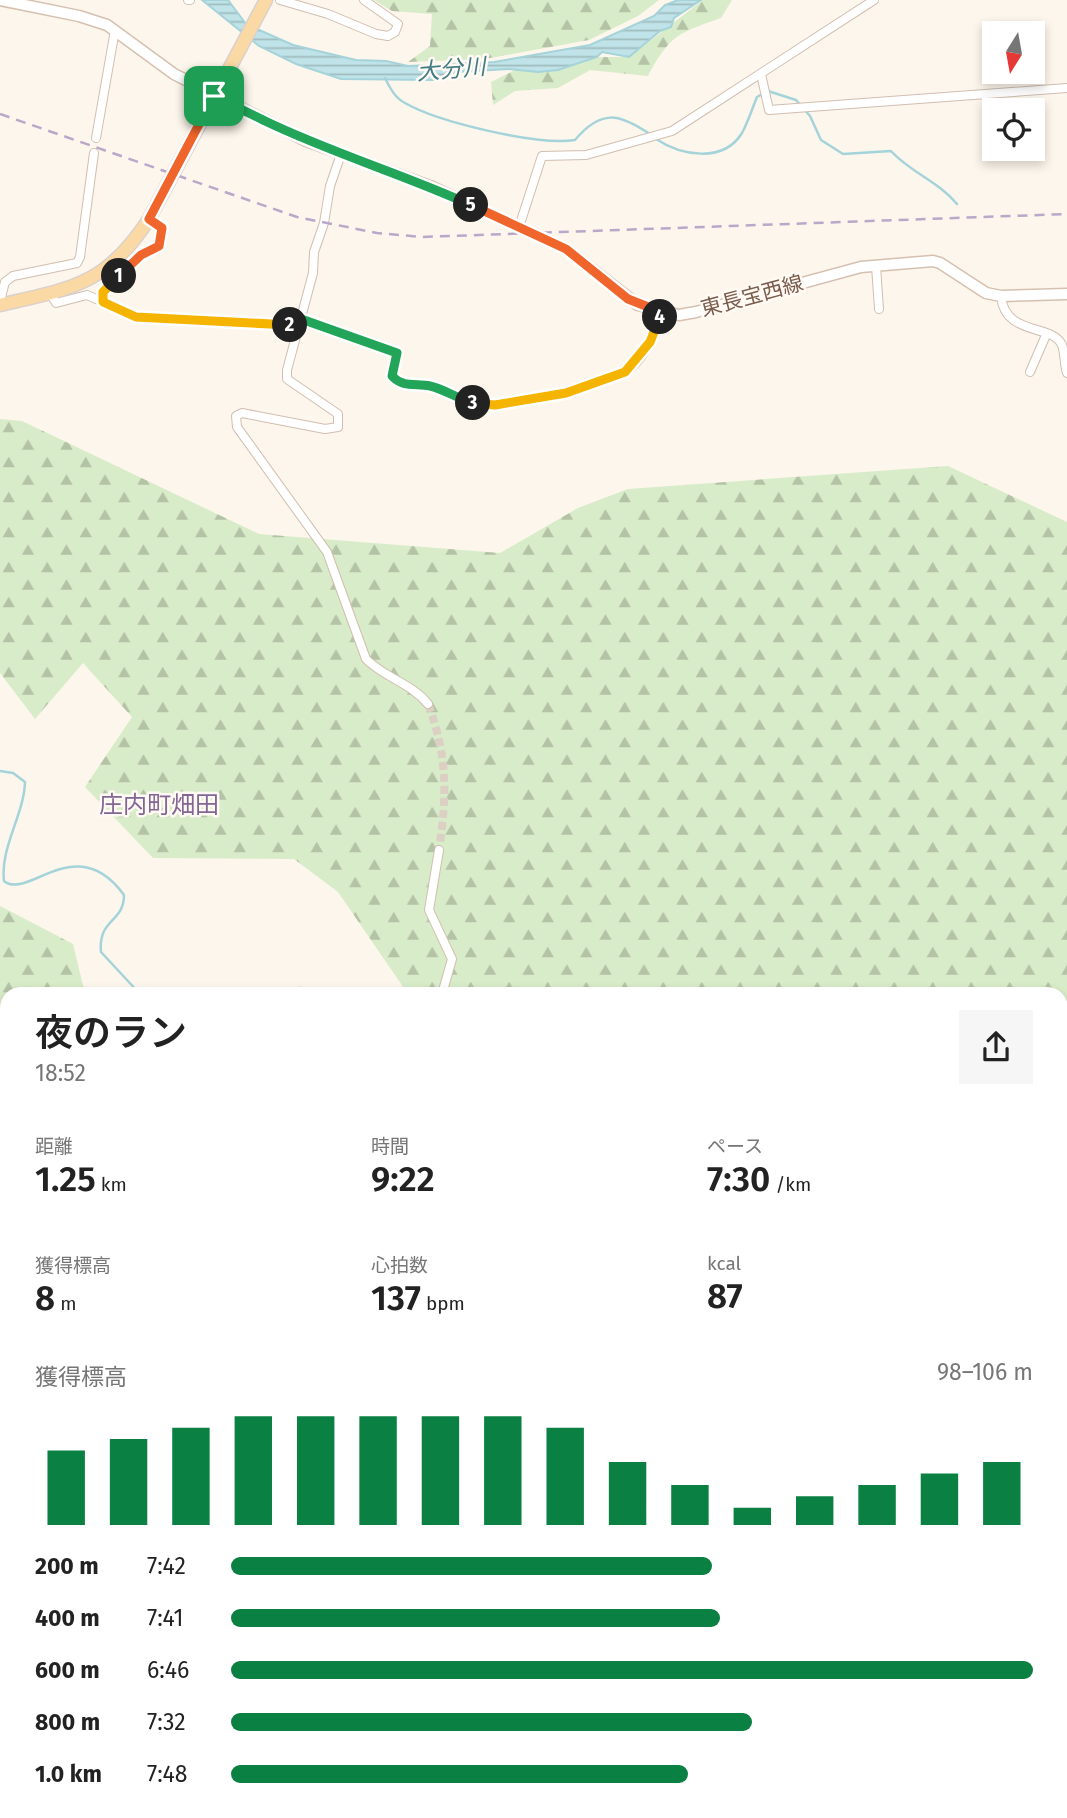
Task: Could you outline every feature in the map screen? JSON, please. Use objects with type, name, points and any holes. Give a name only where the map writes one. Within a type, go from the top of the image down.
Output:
[{"type":"main road","name":"東長宝西線","points":[[0,0],[79,16],[115,30],[170,72],[214,96],[306,141],[430,187],[519,227],[583,260],[628,299],[661,312],[679,315],[696,312],[861,267],[940,263],[986,293],[1001,296],[1067,294]]},
{"type":"main road","points":[[0,303],[50,293],[89,279],[116,262],[130,248],[149,219],[266,0]]},
{"type":"street","points":[[280,0],[328,14],[376,34],[388,36],[395,32],[398,24],[393,18],[364,0]]},
{"type":"street","points":[[519,227],[542,156],[586,155],[672,131],[874,0]]},
{"type":"street","points":[[96,138],[115,30]]},
{"type":"street","points":[[761,74],[769,110],[1067,88]]},
{"type":"street","points":[[0,303],[5,282],[13,276],[77,263],[94,153]]},
{"type":"street","points":[[341,155],[330,186],[314,252],[313,273],[297,325],[287,379],[338,414],[338,427],[325,429],[243,413],[236,416],[237,427],[327,552],[366,659],[374,667],[417,691],[428,704]]},
{"type":"street","points":[[103,302],[106,288],[141,255],[159,246],[162,228],[149,219]]},
{"type":"street","points":[[876,266],[879,309]]},
{"type":"street","points":[[50,293],[56,303],[87,295],[136,317],[297,325],[304,320],[397,353],[392,376],[402,383],[429,386],[477,405],[495,405],[566,393],[625,372],[650,342],[661,312]]},
{"type":"street","points":[[1001,296],[1002,304],[1016,322],[1055,338],[1062,345],[1067,373]]},
{"type":"street","points":[[1030,372],[1046,335]]},
{"type":"street","points":[[439,850],[429,909],[452,959],[444,987]]},
{"type":"green space","points":[[374,0],[659,0],[638,16],[589,40],[485,59],[408,62],[430,46],[432,14],[392,11]]},
{"type":"green space","points":[[703,0],[732,0],[721,18],[685,32],[669,44],[648,76],[590,70],[558,88],[515,91],[493,105],[491,82],[515,70],[540,72],[597,57],[629,57]]},
{"type":"green space","points":[[0,419],[22,421],[259,534],[500,553],[578,508],[628,489],[948,466],[1067,522],[1067,987],[403,987],[338,892],[294,859],[153,858],[85,787],[132,717],[83,663],[35,719],[0,673]]},
{"type":"green space","points":[[0,906],[73,944],[83,987],[0,987]]},
{"type":"water","name":"大分川","points":[[202,0],[228,0],[246,24],[293,45],[356,60],[386,61],[408,66],[494,62],[590,45],[654,16],[665,5],[678,0],[701,0],[674,18],[671,27],[660,31],[629,57],[602,52],[597,57],[558,70],[456,72],[434,80],[341,79],[296,64],[259,46]]},
{"type":"waterway","points":[[385,78],[401,101],[440,118],[489,131],[537,139],[575,140],[593,123],[611,118],[629,122],[651,135]]},
{"type":"waterway","points":[[656,139],[677,149],[701,154],[724,149],[734,143],[742,133],[757,97],[768,91],[796,100],[810,116],[821,140],[843,154],[891,151],[942,189],[957,204]]},
{"type":"waterway","points":[[0,771],[13,773],[25,782],[21,807],[5,856],[4,881],[14,885],[71,867],[88,868],[106,876],[124,895],[120,911],[103,933],[101,952],[134,987]]},
{"type":"tunnel","points":[[428,704],[435,723],[444,776],[439,850]]},
{"type":"railway","points":[[0,114],[297,217],[377,233],[422,237],[1067,214]]},
{"type":"district","name":"庄内町畑田","points":[[159,805]]},
{"type":"route","points":[[214,96],[306,141],[430,187],[566,249],[583,260],[628,299],[661,312],[656,332],[632,368],[625,372],[566,393],[495,405],[477,405],[429,386],[411,386],[395,380],[392,376],[398,359],[397,353],[304,320],[297,325],[136,317],[116,310],[103,302],[103,292],[143,253],[159,246],[162,228],[149,219],[214,96]]}]
